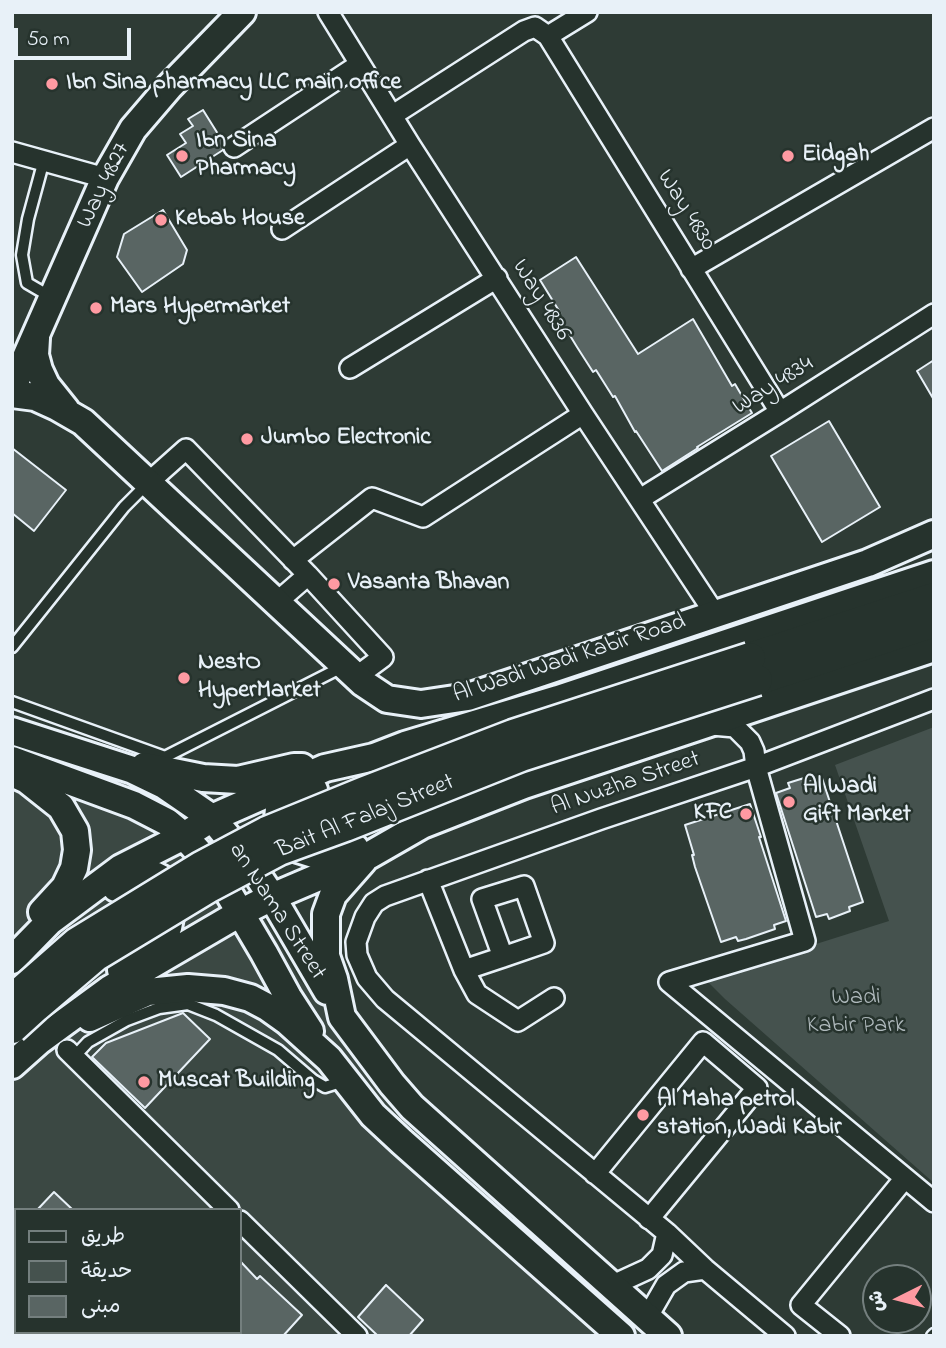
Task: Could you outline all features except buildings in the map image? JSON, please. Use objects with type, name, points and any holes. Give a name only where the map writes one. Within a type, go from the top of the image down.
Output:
[{"type":"main road","points":[[753,669],[934,598]]},
{"type":"main road","points":[[753,669],[934,622]]},
{"type":"main road","name":"Bait Al Falaj Street","points":[[12,1000],[77,943],[201,867],[267,832],[513,735],[753,669]]},
{"type":"main road","name":"Bait Al Falaj Street","points":[[12,1028],[95,956],[209,887],[279,850],[753,669]]},
{"type":"street","name":"Way 4827","points":[[12,392],[106,177],[133,130],[169,87],[242,12]]},
{"type":"street","name":"Way 4836","points":[[328,12],[410,145],[715,614]]},
{"type":"street","points":[[393,115],[524,31],[535,27],[548,36],[587,12]]},
{"type":"street","name":"Way 4830","points":[[548,36],[780,412]]},
{"type":"street","points":[[234,147],[360,64]]},
{"type":"street","points":[[691,269],[934,128]]},
{"type":"street","points":[[282,229],[410,145]]},
{"type":"street","points":[[12,152],[106,177]]},
{"type":"street","points":[[350,368],[497,278]]},
{"type":"street","name":"Way 4834","points":[[639,499],[934,314]]},
{"type":"street","points":[[12,357],[36,335]]},
{"type":"street","points":[[36,335],[35,355],[39,370],[46,385],[69,414]]},
{"type":"street","name":"Al Wadi Wadi Kabir Road","points":[[12,392],[35,397],[83,422],[351,671],[387,699],[421,704],[468,698],[867,564],[934,534]]},
{"type":"street","points":[[293,560],[373,498],[423,517],[583,414]]},
{"type":"street","points":[[149,482],[186,449],[383,657],[351,671]]},
{"type":"street","points":[[934,573],[558,699],[405,745],[374,757],[279,809],[278,819],[285,838],[298,849],[317,855],[335,855],[524,785],[934,648]]},
{"type":"street","points":[[277,601],[308,575]]},
{"type":"street","name":"Al Nuzha Street","points":[[595,1174],[385,999],[367,978],[356,942],[365,917],[374,903],[385,896],[428,880],[756,767],[934,699]]},
{"type":"street","points":[[704,724],[735,727],[750,742],[805,942],[669,982],[934,1202]]},
{"type":"street","name":"an Nama Street","points":[[12,731],[133,771],[164,785],[212,818],[250,864],[272,897],[342,1017],[412,1107],[668,1336]]},
{"type":"street","points":[[12,958],[50,921],[121,868],[184,836],[212,818],[325,768],[374,757]]},
{"type":"street","points":[[97,758],[203,778],[238,780],[294,767],[325,768]]},
{"type":"street","name":"an Nama Street","points":[[12,760],[134,805],[167,822],[184,836],[215,870],[288,997],[329,1059]]},
{"type":"street","points":[[12,774],[27,780],[61,807],[75,831],[77,850],[74,868],[65,887],[27,927],[12,958]]},
{"type":"street","points":[[12,1065],[39,1041],[110,989],[240,913],[368,856],[422,825]]},
{"type":"street","points":[[342,1017],[326,956],[326,914],[333,895],[368,856]]},
{"type":"street","points":[[12,977],[119,886],[142,874],[153,875],[162,879],[172,906],[168,928],[122,968],[110,989]]},
{"type":"street","points":[[428,880],[464,970],[477,994],[518,1021],[554,998]]},
{"type":"street","points":[[464,970],[503,957]]},
{"type":"street","points":[[39,1041],[148,992],[188,988],[223,990],[258,1002],[288,1023],[329,1059],[373,1115],[621,1336]]},
{"type":"street","points":[[649,1219],[757,1087],[703,1042],[595,1174],[785,1336]]},
{"type":"street","points":[[71,1053],[227,1208]]},
{"type":"street","points":[[840,1336],[801,1305],[905,1178]]},
{"type":"street","points":[[242,1223],[344,1332]]},
{"type":"street","points":[[611,1286],[648,1269],[662,1255],[667,1233]]},
{"type":"street","points":[[647,1318],[666,1285],[684,1272],[705,1269]]},
{"type":"lane","points":[[44,160],[28,219],[22,254],[27,283],[53,298]]},
{"type":"lane","points":[[12,647],[124,507],[149,482]]},
{"type":"lane","points":[[12,702],[165,757],[312,682],[351,671]]},
{"type":"lane","points":[[71,1053],[127,1020],[159,1008],[188,1004],[216,1015],[278,1050],[313,1080],[326,1087],[345,1081]]},
{"type":"shaded area","points":[[12,718],[91,772],[154,792],[243,881],[299,979],[470,1178],[652,1336],[12,1336]]},
{"type":"green space","name":"Wadi Kabir Park","points":[[934,727],[934,1183],[705,979],[889,921],[835,765]]},
{"type":"place","name":"Ibn Sina pharmacy LLC main office","points":[[52,84]]},
{"type":"place","name":"Ibn Sina Pharmacy","points":[[182,156]]},
{"type":"place","name":"Eidgah","points":[[788,156]]},
{"type":"place","name":"Kebab House","points":[[161,220]]},
{"type":"place","name":"Mars Hypermarket","points":[[96,308]]},
{"type":"place","name":"Jumbo Electronic","points":[[247,439]]},
{"type":"place","name":"Vasanta Bhavan","points":[[334,584]]},
{"type":"place","name":"NestO HyperMarket","points":[[184,678]]},
{"type":"place","name":"Al Wadi Gift Market","points":[[789,802]]},
{"type":"place","name":"KFC","points":[[746,814]]},
{"type":"place","name":"Muscat Building","points":[[144,1082]]},
{"type":"place","name":"Al Maha petrol station, Wadi Kabir","points":[[643,1115]]}]
